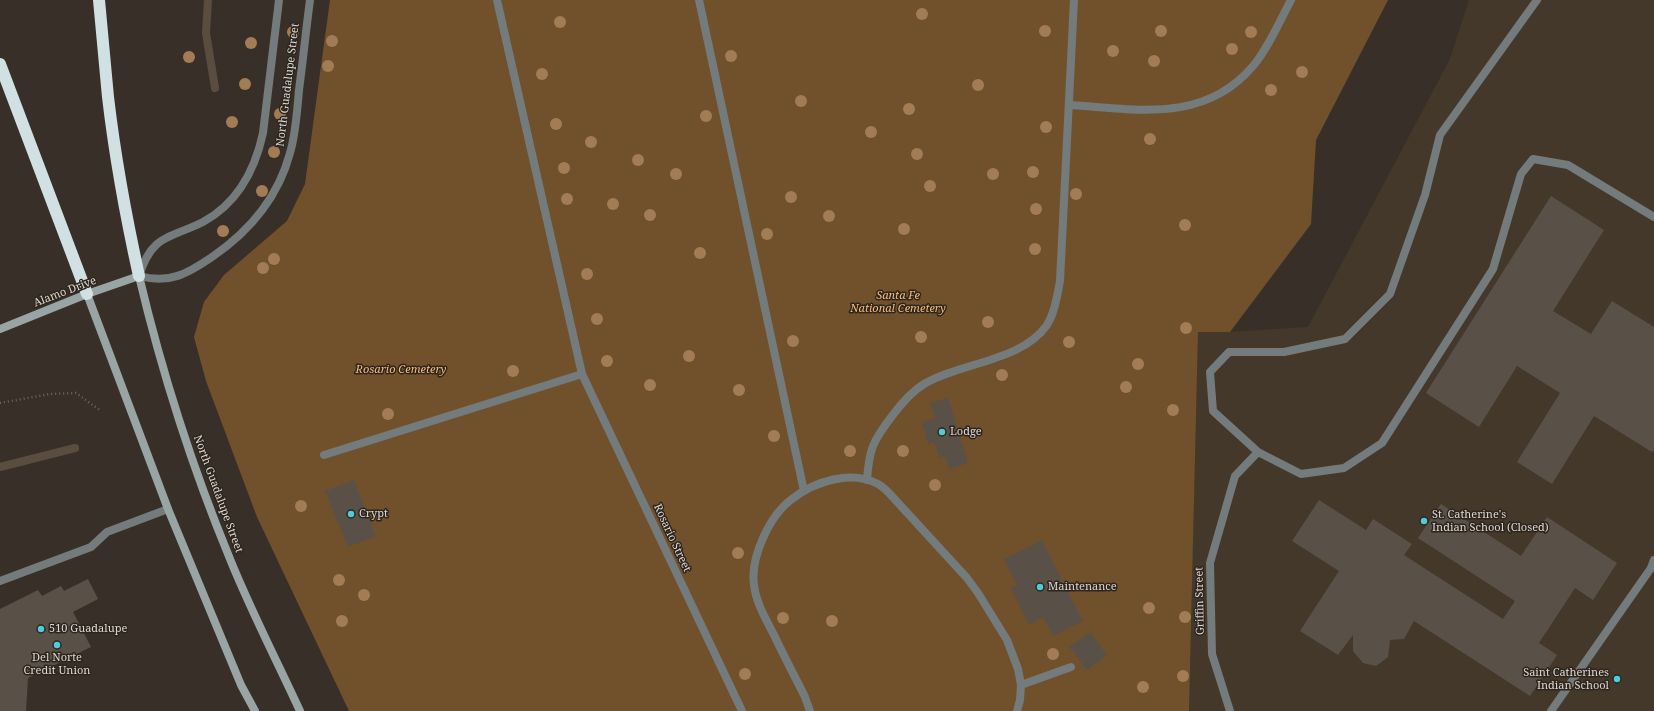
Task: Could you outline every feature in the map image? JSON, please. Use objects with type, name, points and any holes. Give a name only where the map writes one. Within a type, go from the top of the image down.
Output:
[{"type":"highway","points":[[99,0],[108,97],[115,146],[122,193],[139,276]]},
{"type":"highway","points":[[0,64],[87,294]]},
{"type":"main road","name":"Alamo Drive","points":[[0,329],[87,294],[139,276]]},
{"type":"main road","name":"North Guadalupe Street","points":[[139,276],[153,336],[183,433],[230,560],[300,711]]},
{"type":"main road","points":[[87,294],[168,509],[241,684],[255,711]]},
{"type":"lane","name":"North Guadalupe Street","points":[[279,0],[263,133],[259,152],[252,169],[240,190],[220,211],[204,221],[166,237],[156,243],[148,253],[139,276],[152,279],[165,279],[189,272],[238,238],[262,213],[285,170],[292,147],[310,0]]},
{"type":"lane","name":"Rosario Street","points":[[497,0],[582,374],[742,711]]},
{"type":"lane","points":[[699,0],[804,491]]},
{"type":"lane","points":[[867,480],[868,458],[872,444],[899,406],[911,394],[924,384],[938,377],[1013,350],[1038,335],[1047,324],[1054,310],[1060,281],[1074,0]]},
{"type":"lane","points":[[1069,105],[1160,110],[1185,107],[1204,102],[1223,92],[1239,81],[1254,65],[1267,46],[1291,0]]},
{"type":"lane","points":[[1536,0],[1440,135],[1425,195],[1390,294],[1345,339],[1284,352],[1229,352],[1210,372],[1213,411],[1258,452],[1301,474],[1344,468],[1382,443],[1493,269],[1521,174],[1533,159],[1568,165],[1654,217]]},
{"type":"lane","points":[[324,455],[582,374]]},
{"type":"lane","name":"Griffin Street","points":[[1230,711],[1212,654],[1210,563],[1234,476],[1258,452]]},
{"type":"lane","points":[[810,711],[805,697],[758,602],[754,584],[754,569],[758,552],[770,524],[791,499],[804,491],[830,481],[855,478],[867,480],[879,485],[889,494],[971,583],[1007,640],[1018,669],[1021,685],[1020,700],[1017,711]]},
{"type":"lane","points":[[0,581],[91,547],[107,532],[168,509]]},
{"type":"lane","points":[[1551,711],[1652,569],[1654,560]]},
{"type":"lane","points":[[1021,685],[1071,667]]},
{"type":"path","points":[[0,402],[50,394],[76,393],[101,411]]},
{"type":"shaded area","name":"St. Catherine's Indian School (Closed)","points":[[1469,0],[1654,0],[1654,711],[1190,711],[1198,332],[1230,332],[1308,327],[1450,59]]},
{"type":"green space","name":"Santa Fe National Cemetery","points":[[330,0],[1388,0],[1316,140],[1311,224],[1230,332],[1198,332],[1189,711],[349,711],[257,517],[206,381],[194,337],[204,302],[224,275],[287,221],[305,184]]},
{"type":"building","points":[[1551,196],[1604,230],[1553,311],[1591,334],[1612,301],[1654,327],[1654,450],[1652,452],[1594,416],[1552,484],[1517,462],[1560,393],[1517,366],[1479,427],[1426,393]]},
{"type":"building","name":"Lodge","points":[[948,398],[968,463],[949,469],[945,456],[939,458],[934,442],[928,444],[922,422],[935,418],[930,403]]},
{"type":"building","name":"Crypt","points":[[354,480],[376,536],[348,547],[325,491]]},
{"type":"building","points":[[1319,500],[1366,530],[1373,519],[1412,544],[1404,555],[1503,619],[1515,601],[1418,538],[1441,504],[1521,556],[1547,517],[1617,563],[1593,600],[1575,588],[1539,643],[1557,655],[1530,696],[1414,621],[1404,639],[1389,640],[1388,657],[1376,666],[1363,663],[1353,651],[1353,635],[1338,655],[1300,631],[1339,571],[1292,541]]},
{"type":"building","name":"Maintenance","points":[[1042,540],[1083,621],[1053,636],[1043,617],[1029,625],[1011,588],[1017,585],[1004,559]]},
{"type":"building","name":"510 Guadalupe","points":[[88,579],[98,599],[73,612],[91,647],[28,678],[26,711],[0,711],[0,609],[38,590],[42,596],[61,586],[64,591]]},
{"type":"building","points":[[1090,632],[1107,655],[1087,670],[1069,647]]},
{"type":"waterway","points":[[208,0],[206,33],[215,88]]},
{"type":"waterway","points":[[0,467],[75,448]]},
{"type":"place","name":"Lodge","points":[[942,432]]},
{"type":"place","name":"Crypt","points":[[351,514]]},
{"type":"place","name":"St. Catherine's Indian School (Closed)","points":[[1424,521]]},
{"type":"place","name":"Maintenance","points":[[1040,587]]},
{"type":"place","name":"510 Guadalupe","points":[[41,629]]},
{"type":"place","name":"Del Norte Credit Union","points":[[57,645]]},
{"type":"place","name":"Saint Catherines Indian School","points":[[1617,679]]},
{"type":"park label","name":"Rosario Cemetery","points":[[401,370]]}]
